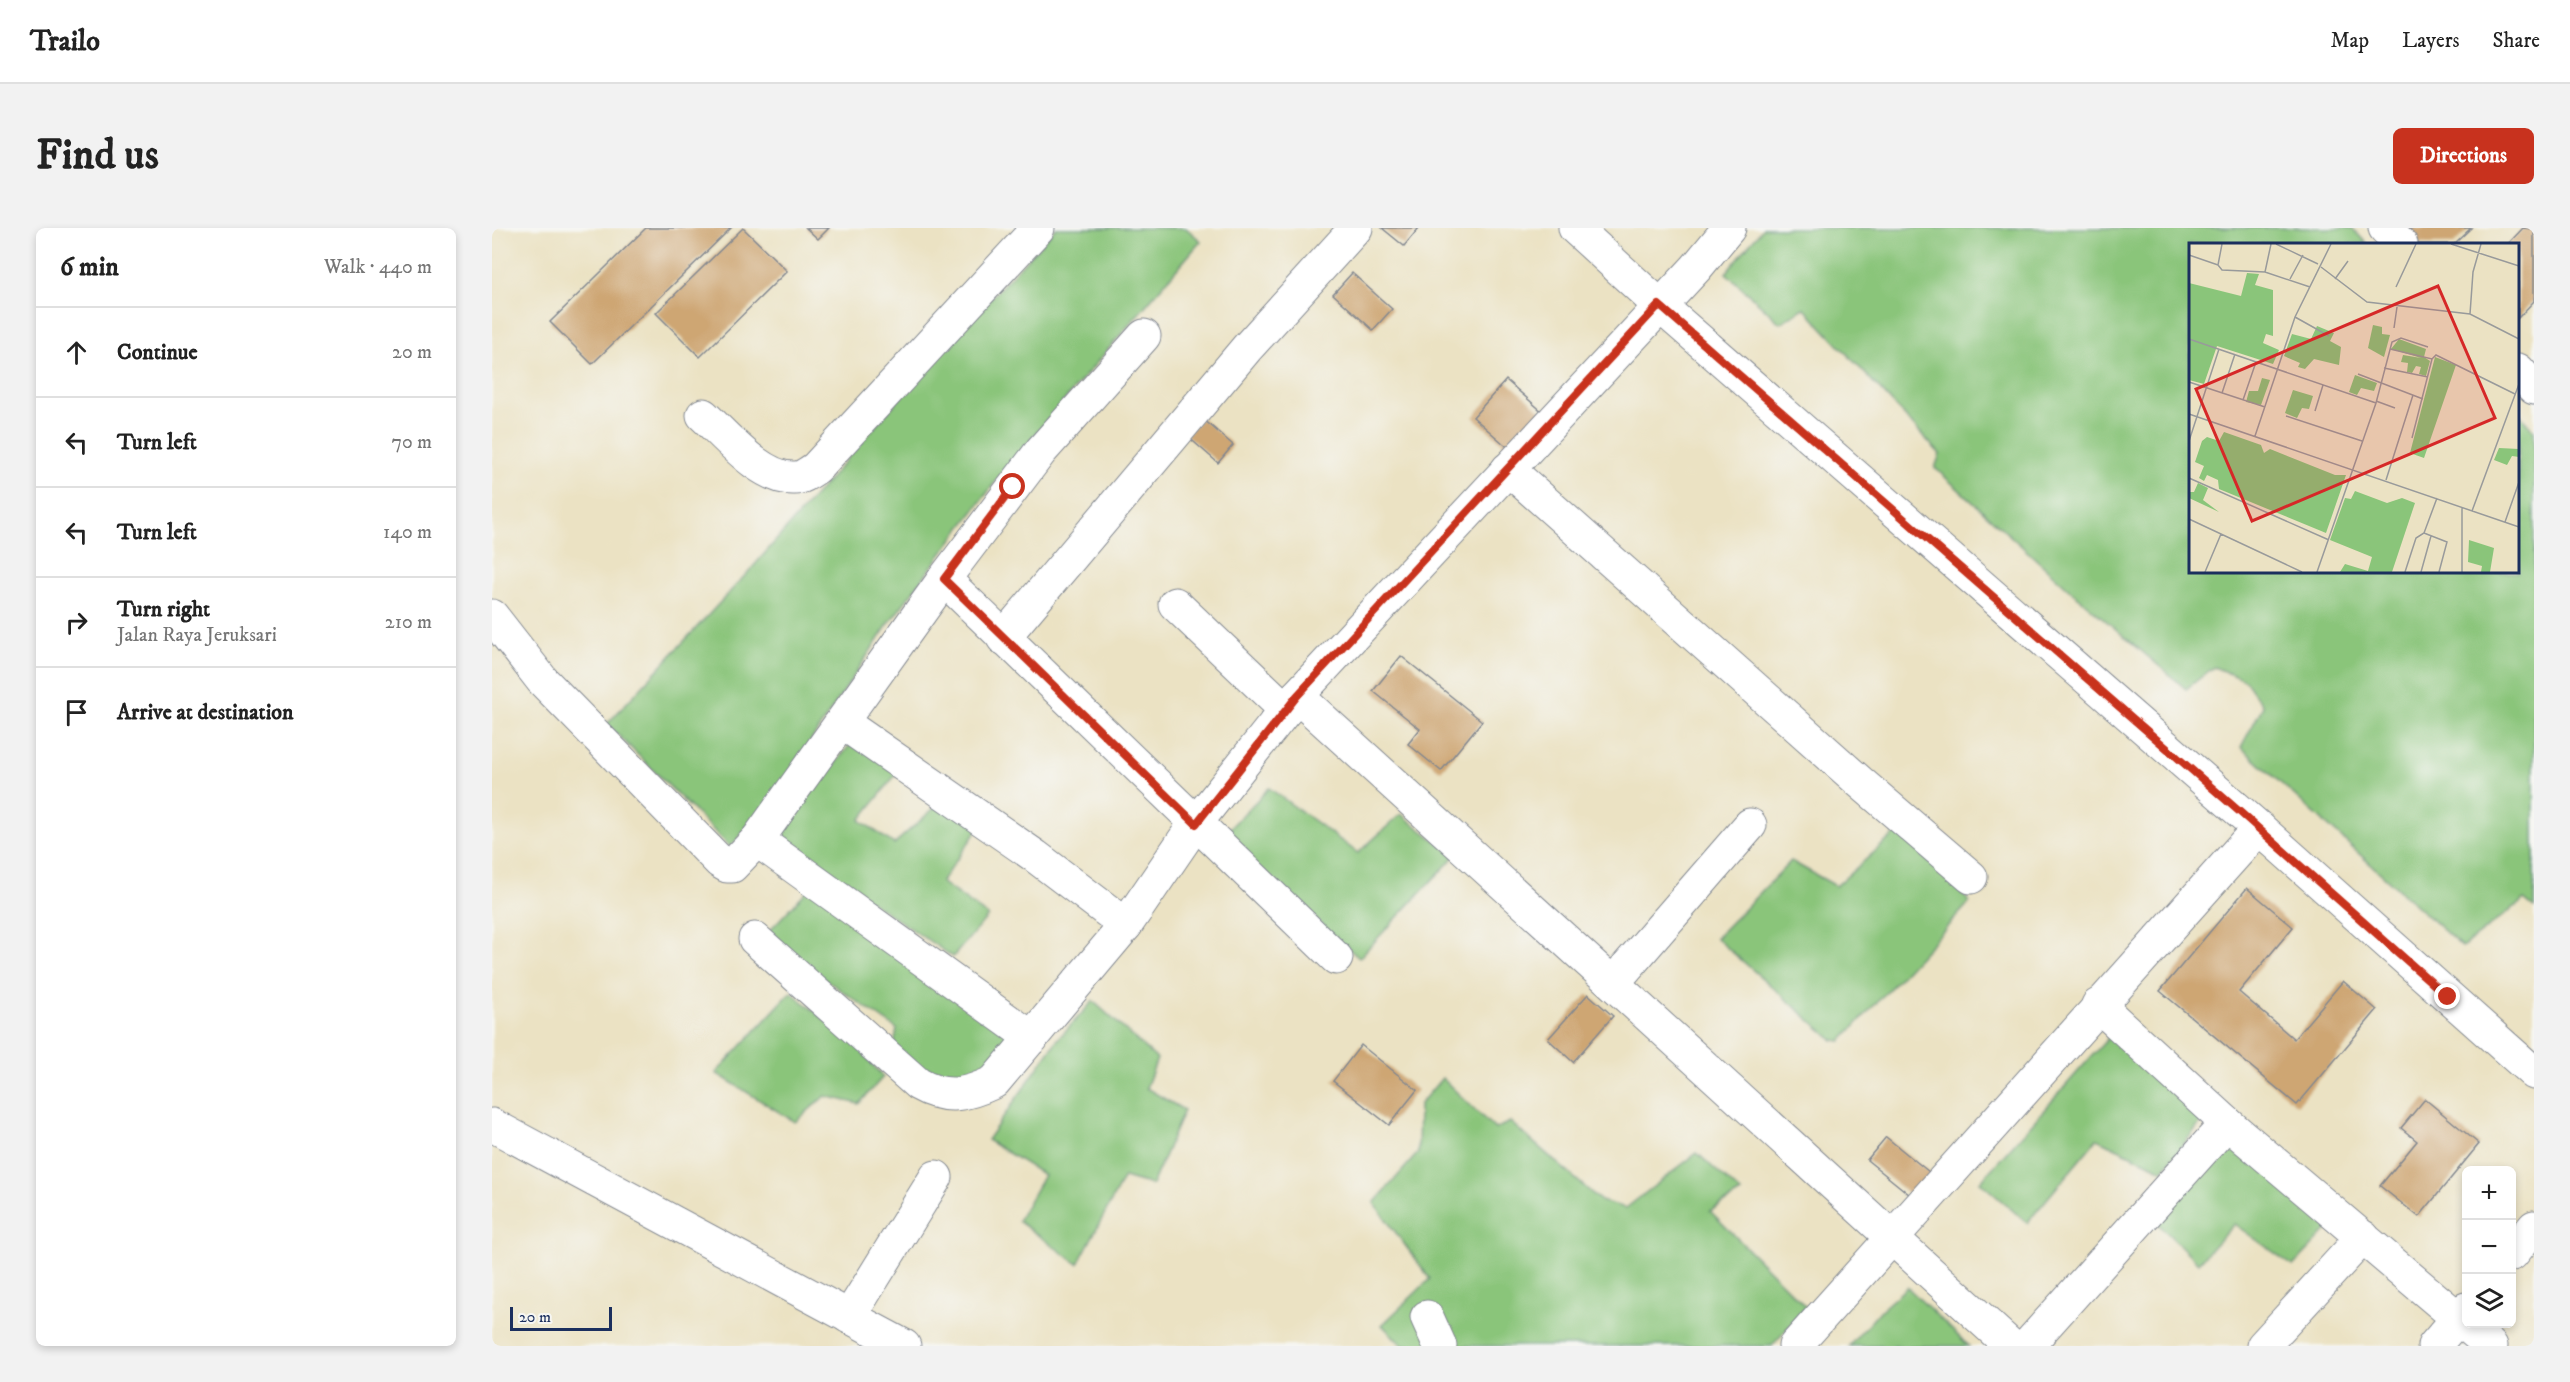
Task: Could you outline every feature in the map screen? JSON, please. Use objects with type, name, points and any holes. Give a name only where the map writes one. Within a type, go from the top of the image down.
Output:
[{"type":"street","points":[[703,415],[756,464],[779,477],[798,479],[816,468],[1038,228]]},
{"type":"street","points":[[1003,638],[1247,348],[1356,228]]},
{"type":"street","points":[[1575,228],[1666,299],[2534,1073]]},
{"type":"street","points":[[755,939],[918,1084],[941,1094],[964,1094],[994,1082],[1126,925],[1196,824],[1291,703],[1696,268],[1729,228]]},
{"type":"street","points":[[2385,228],[2400,243]]},
{"type":"street","points":[[492,616],[542,680],[720,862],[732,866],[757,840],[944,579],[1041,450],[1144,336]]},
{"type":"street","points":[[2519,372],[2534,388]]},
{"type":"street","points":[[1508,469],[1861,783],[1971,877]]},
{"type":"street","points":[[944,579],[1336,958]]},
{"type":"street","points":[[1175,604],[1613,983],[2011,1346]]},
{"type":"street","points":[[843,723],[1035,856],[1126,925]]},
{"type":"street","points":[[1613,983],[1750,825]]},
{"type":"street","points":[[1795,1346],[2098,1005],[2259,828]]},
{"type":"street","points":[[757,840],[1032,1038]]},
{"type":"street","points":[[2098,1005],[2227,1124],[2363,1237],[2462,1312]]},
{"type":"street","points":[[2027,1346],[2227,1124]]},
{"type":"street","points":[[492,1125],[904,1346]]},
{"type":"street","points":[[849,1317],[936,1177]]},
{"type":"street","points":[[2516,1248],[2534,1227]]},
{"type":"street","points":[[2263,1346],[2363,1237]]},
{"type":"street","points":[[2434,1346],[2462,1314]]},
{"type":"street","points":[[2476,1328],[2491,1346]]},
{"type":"green space","points":[[1056,228],[1186,228],[1201,241],[1003,472],[887,626],[767,807],[730,847],[607,724],[752,568],[932,361]]},
{"type":"green space","points":[[1763,228],[2352,228],[2366,243],[2189,243],[2189,573],[2519,573],[2519,413],[2534,431],[2534,908],[2524,900],[2462,947],[2241,747],[2263,706],[2245,680],[2214,667],[2186,689],[2070,590],[1935,468],[1940,454],[1804,308],[1780,323],[1726,273]]},
{"type":"green space","points":[[854,740],[898,772],[860,820],[894,844],[942,801],[979,828],[941,882],[988,916],[953,957],[836,878],[1019,1039],[964,1089],[936,1085],[894,1045],[897,1029],[809,968],[769,931],[815,882],[777,835]]},
{"type":"green space","points":[[1269,788],[1358,853],[1401,814],[1455,856],[1359,958],[1222,836]]},
{"type":"green space","points":[[1898,831],[1970,902],[1841,1041],[1833,1040],[1716,938],[1791,861],[1836,886]]},
{"type":"green space","points":[[791,992],[857,1046],[883,1077],[859,1104],[825,1096],[795,1122],[716,1073]]},
{"type":"green space","points":[[1093,1001],[1157,1059],[1146,1088],[1184,1110],[1152,1185],[1124,1177],[1078,1264],[1018,1221],[1044,1175],[987,1140],[1058,1039]]},
{"type":"green space","points":[[2115,1030],[2218,1101],[2163,1170],[2097,1139],[2027,1223],[1980,1182]]},
{"type":"green space","points":[[1442,1078],[1495,1129],[1510,1122],[1601,1201],[1626,1208],[1697,1153],[1741,1193],[1710,1211],[1806,1307],[1772,1346],[1403,1346],[1382,1325],[1430,1279],[1374,1203],[1418,1153],[1419,1105]]},
{"type":"green space","points":[[2228,1133],[2336,1221],[2293,1266],[2234,1224],[2198,1263],[2155,1221]]},
{"type":"green space","points":[[1907,1287],[1969,1346],[1849,1346],[1882,1309]]},
{"type":"building","points":[[646,228],[731,228],[592,364],[550,322]]},
{"type":"building","points":[[743,228],[787,271],[700,357],[656,313]]},
{"type":"building","points":[[806,228],[829,228],[818,239]]},
{"type":"building","points":[[1382,228],[1419,228],[1404,246]]},
{"type":"building","points":[[2402,228],[2471,228],[2455,243],[2418,243]]},
{"type":"building","points":[[2523,228],[2534,229],[2534,301],[2519,317],[2519,243],[2509,243]]},
{"type":"building","points":[[1352,273],[1392,309],[1373,330],[1333,294]]},
{"type":"building","points":[[1506,380],[1545,414],[1512,451],[1473,417]]},
{"type":"building","points":[[1202,418],[1233,445],[1218,463],[1186,435]]},
{"type":"building","points":[[1401,656],[1482,721],[1441,771],[1408,744],[1420,729],[1373,691]]},
{"type":"building","points":[[2247,888],[2293,927],[2239,992],[2294,1039],[2343,981],[2377,1010],[2297,1105],[2160,991]]},
{"type":"building","points":[[1588,994],[1613,1016],[1573,1062],[1548,1039]]},
{"type":"building","points":[[1361,1045],[1417,1090],[1389,1125],[1333,1081]]},
{"type":"building","points":[[2425,1099],[2479,1144],[2419,1217],[2380,1186],[2417,1141],[2401,1128]]},
{"type":"building","points":[[1886,1137],[1934,1176],[1915,1199],[1867,1160]]},
{"type":"route","points":[[1013,487],[944,579],[1196,824],[1297,696],[1659,305],[2241,813],[2448,997]]}]
